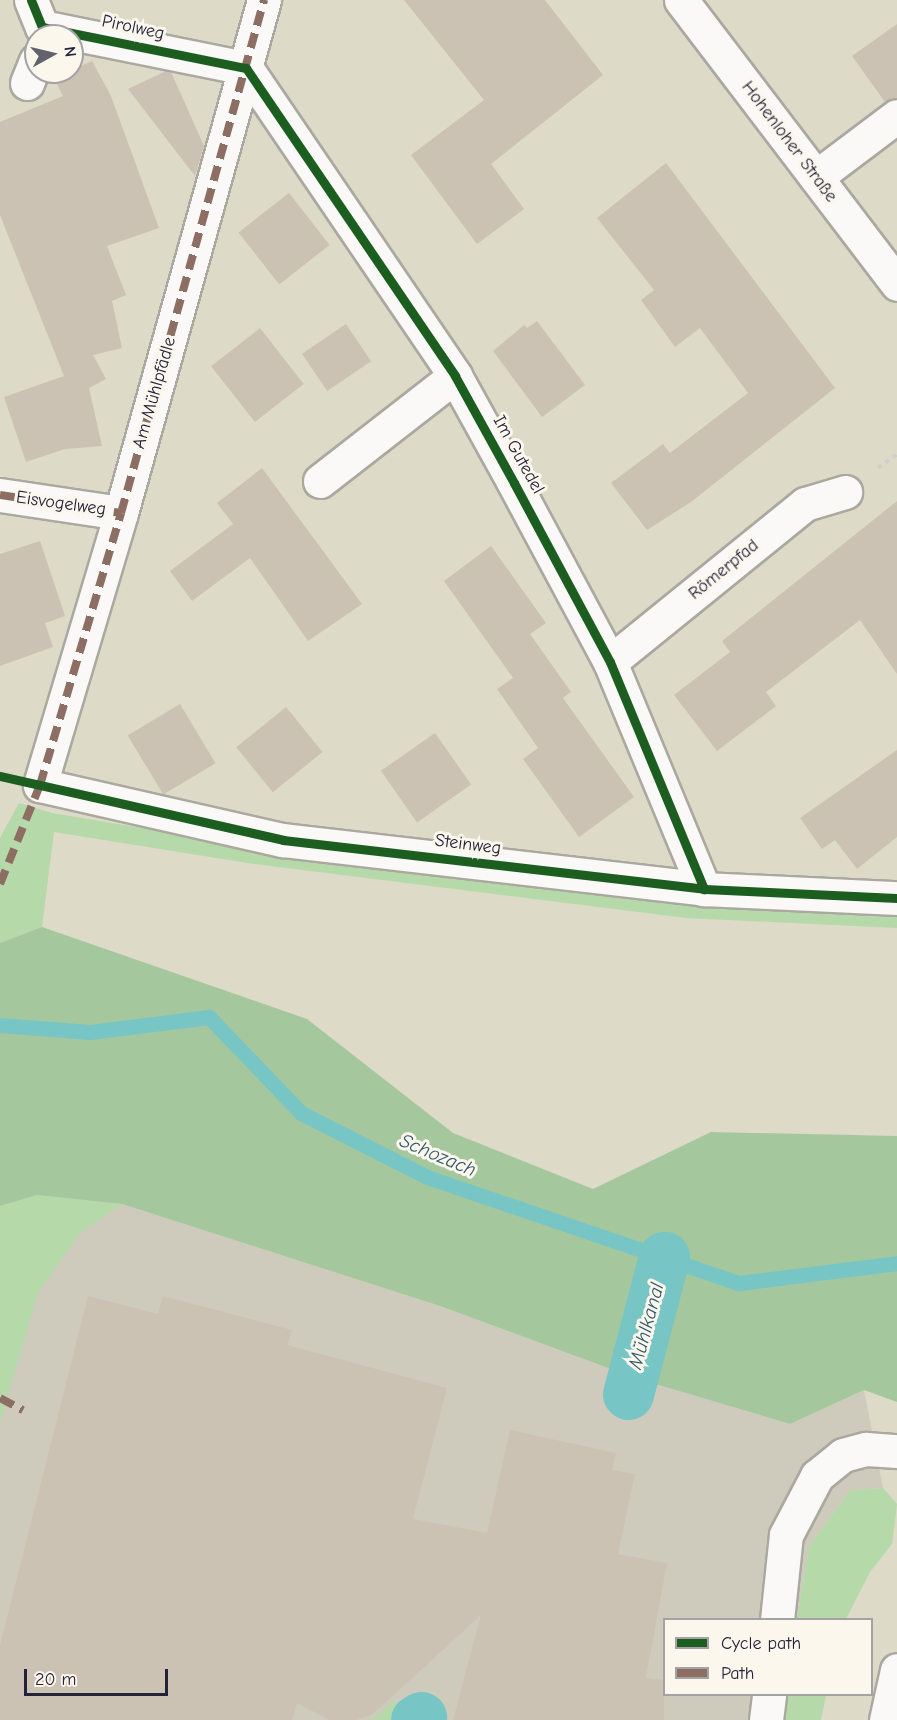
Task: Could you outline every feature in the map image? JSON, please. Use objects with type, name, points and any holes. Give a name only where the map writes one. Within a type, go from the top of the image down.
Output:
[{"type":"street","name":"Pirolweg","points":[[31,0],[41,24]]},
{"type":"street","name":"Am Mühlpfädle","points":[[40,785],[121,513],[264,0]]},
{"type":"street","name":"Hohenloher Straße","points":[[681,0],[897,284]]},
{"type":"street","name":"Pirolweg","points":[[84,39],[246,68]]},
{"type":"street","name":"Im Gutedel","points":[[246,68],[455,376],[610,662],[704,890]]},
{"type":"street","points":[[816,177],[897,116]]},
{"type":"street","points":[[320,481],[455,376]]},
{"type":"street","name":"Römerpfad","points":[[610,662],[805,504],[845,492]]},
{"type":"street","name":"Eisvogelweg","points":[[0,495],[121,513]]},
{"type":"street","name":"Steinweg","points":[[40,785],[283,840],[704,890],[897,898]]},
{"type":"street","points":[[777,1618],[786,1535],[817,1476],[843,1455],[866,1449],[897,1451]]},
{"type":"street","points":[[766,1720],[769,1696]]},
{"type":"shaded area","points":[[36,1195],[122,1204],[440,1306],[635,1378],[790,1424],[864,1390],[883,1488],[850,1490],[809,1547],[797,1618],[663,1618],[663,1696],[784,1696],[781,1720],[0,1720],[0,1206]]},
{"type":"green space","points":[[19,803],[52,813],[278,851],[503,884],[689,900],[897,912],[897,928],[686,918],[254,864],[54,832],[42,927],[0,943],[0,838]]},
{"type":"green space","points":[[42,927],[307,1019],[453,1133],[593,1189],[711,1132],[897,1136],[897,1402],[864,1390],[790,1424],[635,1378],[440,1306],[122,1204],[37,1195],[0,1206],[0,943]]},
{"type":"green space","points":[[36,1195],[122,1204],[79,1234],[38,1293],[0,1422],[0,1206]]},
{"type":"green space","points":[[883,1488],[897,1504],[892,1544],[870,1572],[847,1618],[797,1618],[809,1547],[850,1490]]},
{"type":"green space","points":[[784,1696],[826,1696],[821,1720],[781,1720]]},
{"type":"green space","points":[[393,1702],[423,1720],[371,1720]]},
{"type":"building","points":[[404,0],[545,0],[603,75],[491,164],[524,209],[477,244],[411,155],[484,100]]},
{"type":"building","points":[[897,24],[897,98],[885,102],[852,56]]},
{"type":"building","points":[[92,61],[111,96],[159,228],[107,246],[126,295],[112,301],[122,348],[93,355],[106,379],[89,388],[102,446],[65,449],[26,462],[4,397],[64,376],[0,215],[0,122],[63,96],[57,84],[84,84],[84,65]]},
{"type":"building","points":[[166,71],[171,72],[204,146],[195,176],[128,89]]},
{"type":"building","points":[[666,163],[835,388],[691,502],[647,530],[611,483],[663,444],[670,453],[748,393],[700,328],[675,347],[641,300],[654,290],[597,218]]},
{"type":"building","points":[[289,193],[330,245],[279,284],[239,232]]},
{"type":"building","points":[[537,321],[585,385],[542,417],[493,351],[524,325],[527,328]]},
{"type":"building","points":[[346,324],[371,361],[327,391],[302,354]]},
{"type":"building","points":[[260,328],[304,384],[255,422],[211,366]]},
{"type":"building","points":[[262,468],[362,604],[308,641],[250,558],[192,601],[170,571],[233,524],[217,503]]},
{"type":"building","points":[[897,501],[897,674],[860,620],[766,692],[776,706],[717,751],[674,695],[730,652],[722,641]]},
{"type":"building","points":[[40,541],[65,616],[45,623],[53,647],[0,666],[0,554]]},
{"type":"building","points":[[491,546],[546,623],[530,634],[571,692],[563,698],[634,797],[579,837],[523,759],[538,748],[497,689],[513,678],[444,581]]},
{"type":"building","points":[[180,704],[216,763],[163,795],[128,735]]},
{"type":"building","points":[[286,707],[323,752],[273,792],[236,747]]},
{"type":"building","points":[[435,733],[471,785],[417,822],[381,771]]},
{"type":"building","points":[[897,750],[897,837],[857,869],[835,840],[822,849],[800,818]]},
{"type":"building","points":[[88,1296],[158,1314],[163,1296],[292,1330],[287,1345],[447,1388],[413,1519],[487,1533],[510,1430],[616,1453],[612,1470],[635,1474],[618,1554],[667,1563],[646,1678],[663,1680],[664,1720],[453,1720],[481,1615],[373,1714],[356,1720],[330,1720],[297,1703],[292,1720],[0,1720],[0,1645]]},
{"type":"waterway","name":"Schozach","points":[[0,1025],[90,1032],[209,1017],[301,1113],[427,1177],[739,1283],[897,1263]]},
{"type":"waterway","name":"Mühlkanal","points":[[628,1394],[664,1257]]},
{"type":"waterway","name":"Mühlkanal","points":[[416,1720],[421,1717]]},
{"type":"marked path","points":[[0,884],[40,785],[121,513],[264,0]]},
{"type":"marked path","points":[[0,495],[121,513]]},
{"type":"marked path","points":[[0,1398],[23,1410]]},
{"type":"cycle path","points":[[31,0],[42,27],[246,68],[455,376],[610,662],[704,889]]},
{"type":"cycle path","points":[[0,776],[283,840],[704,889],[897,898]]}]
